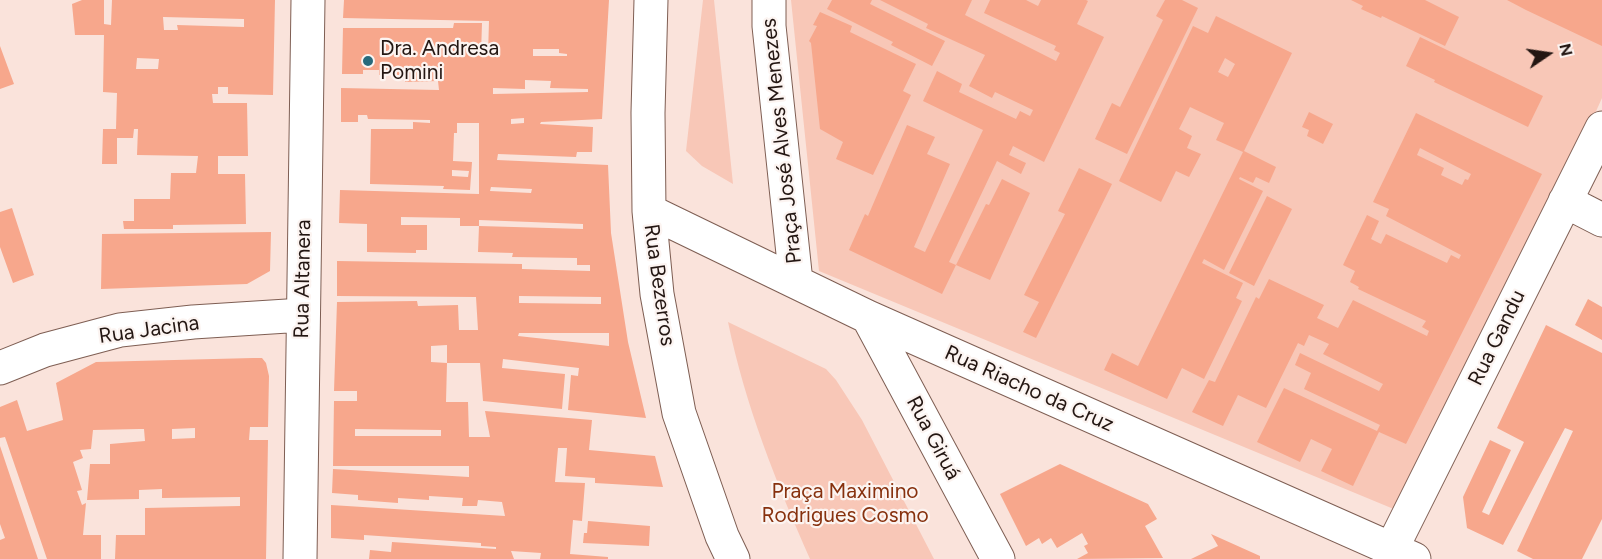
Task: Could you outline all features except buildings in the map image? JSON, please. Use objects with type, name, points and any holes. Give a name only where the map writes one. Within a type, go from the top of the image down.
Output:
[{"type":"street","name":"Rua Altanera","points":[[300,559],[308,0]]},
{"type":"street","name":"Rua Bezerros","points":[[651,0],[648,113],[649,211],[657,294],[680,413],[722,536],[734,559]]},
{"type":"street","name":"Praça José Alves Menezes","points":[[769,0],[796,282]]},
{"type":"street","name":"Rua Gandu","points":[[1403,554],[1565,201],[1602,128]]},
{"type":"street","points":[[1565,201],[1602,220]]},
{"type":"street","name":"Rua Riacho da Cruz","points":[[649,211],[867,317],[1403,554]]},
{"type":"street","name":"Rua Jacina","points":[[0,368],[45,350],[120,330],[193,322],[303,315]]},
{"type":"street","name":"Rua Giruá","points":[[867,317],[998,559]]},
{"type":"green space","points":[[703,0],[714,0],[733,184],[702,166],[686,151]]},
{"type":"green space","points":[[791,0],[1602,0],[1602,98],[1413,517],[819,271]]},
{"type":"green space","name":"Praça Maximino Rodrigues Cosmo","points":[[728,322],[826,369],[836,380],[862,420],[934,559],[810,559],[785,501],[752,413]]},
{"type":"place","name":"Dra. Andresa Pomini","points":[[368,61]]}]
